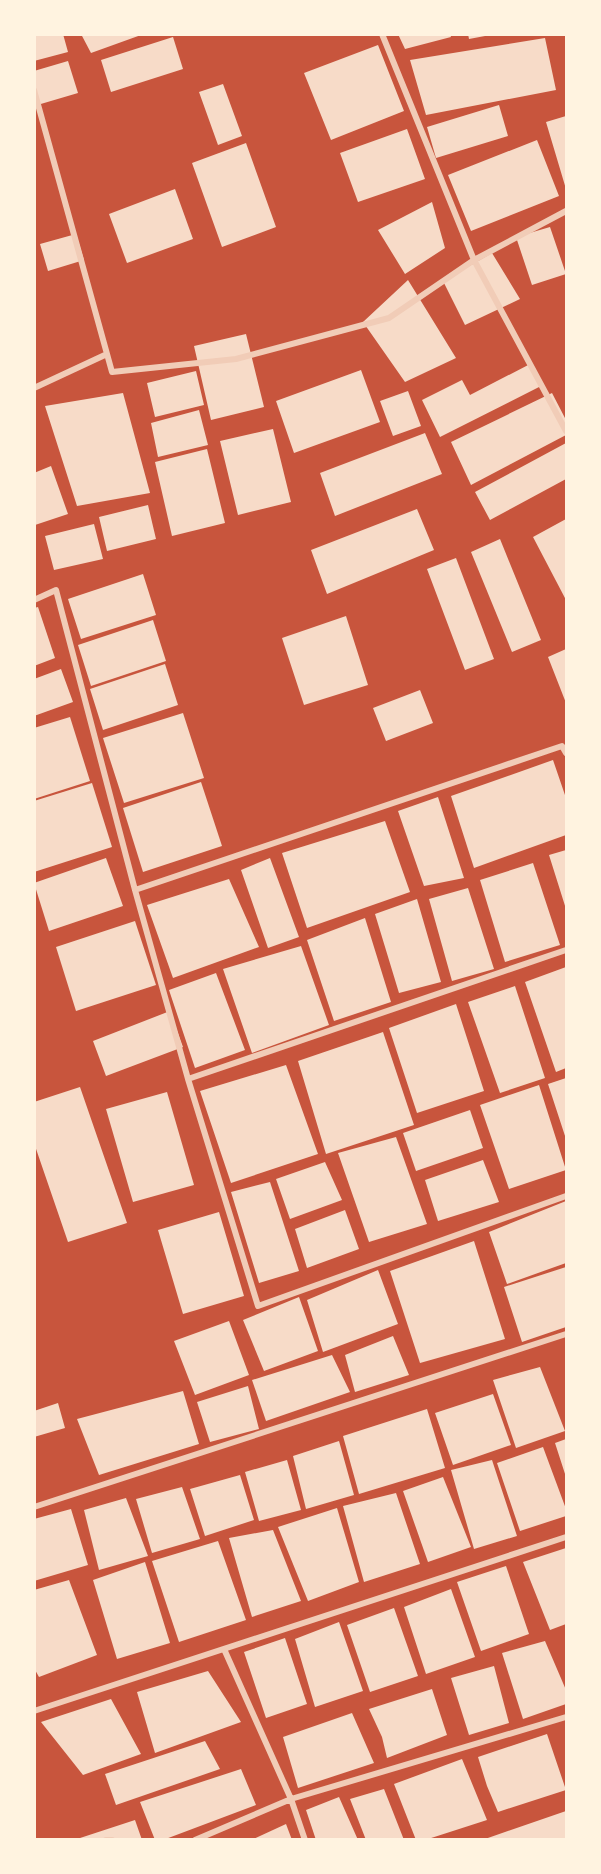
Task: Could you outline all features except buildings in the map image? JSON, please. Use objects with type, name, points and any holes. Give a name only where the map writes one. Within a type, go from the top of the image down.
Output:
[{"type":"street","points":[[382,34],[474,260],[567,432]]},
{"type":"street","points":[[34,90],[112,372],[236,359],[389,318],[474,260],[567,211]]},
{"type":"street","points":[[34,388],[107,354]]},
{"type":"street","points":[[34,600],[56,590],[135,890],[188,1079],[258,1306],[567,1197]]},
{"type":"street","points":[[135,890],[562,746],[567,753]]},
{"type":"street","points":[[188,1079],[567,950]]},
{"type":"street","points":[[34,1507],[567,1334]]},
{"type":"street","points":[[34,1711],[567,1537]]},
{"type":"street","points":[[224,1649],[291,1799],[305,1839]]},
{"type":"street","points":[[195,1839],[291,1799],[567,1717]]},
{"type":"street","points":[[106,1839],[112,1839]]}]
